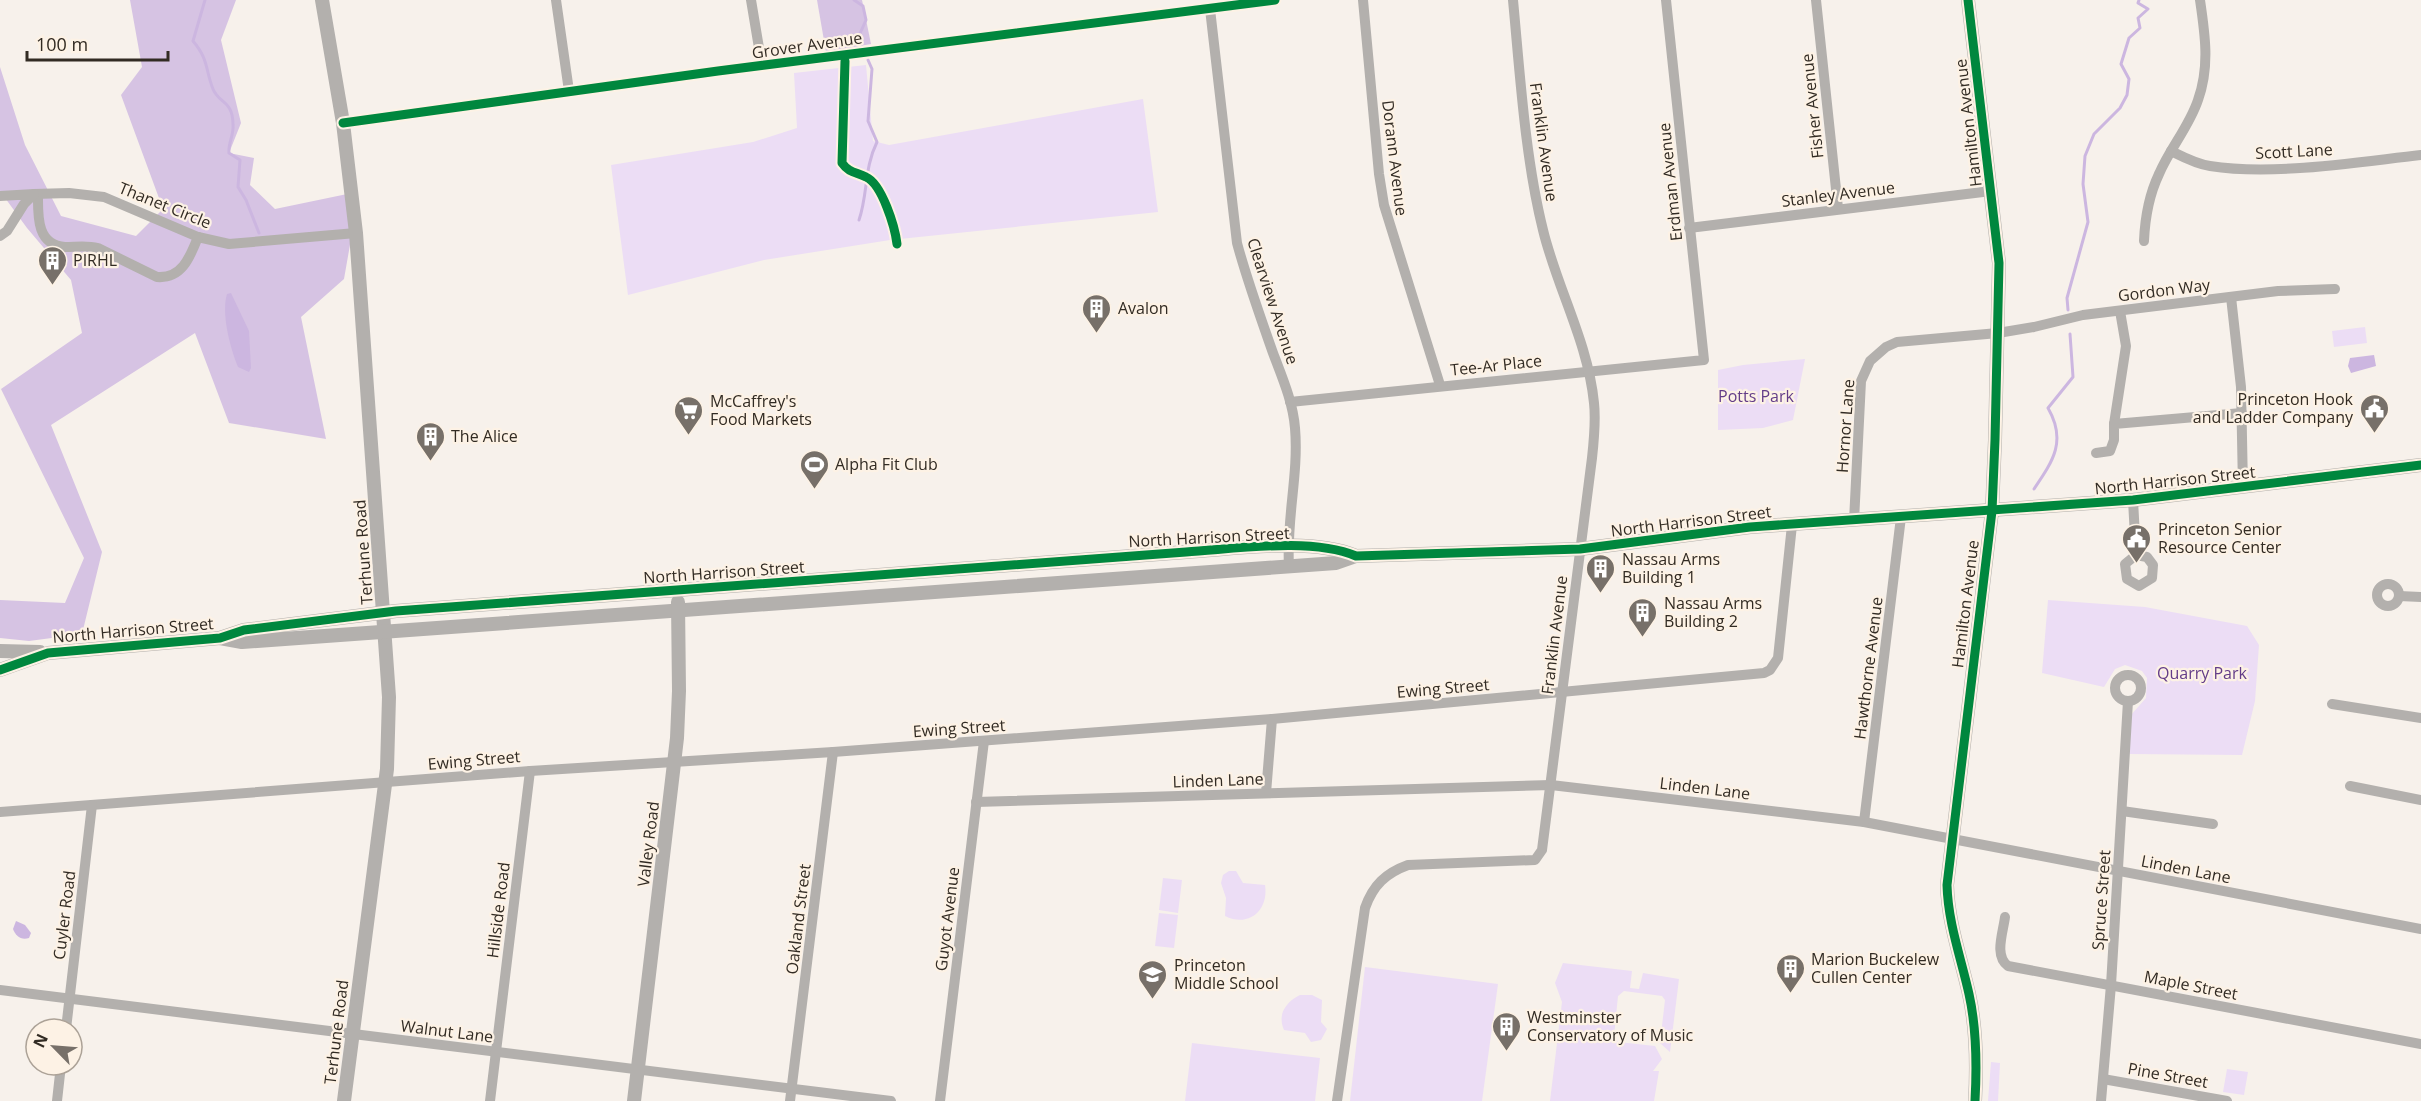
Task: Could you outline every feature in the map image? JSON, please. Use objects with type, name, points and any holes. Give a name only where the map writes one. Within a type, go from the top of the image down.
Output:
[{"type":"street","name":"Terhune Road","points":[[322,0],[343,123],[356,233],[384,612],[389,729],[385,782],[344,1101]]},
{"type":"street","points":[[556,0],[569,91]]},
{"type":"street","points":[[751,0],[762,66]]},
{"type":"street","name":"Grover Avenue","points":[[343,123],[569,91],[1275,0]]},
{"type":"street","name":"Dorann Avenue","points":[[1363,0],[1379,174],[1384,205],[1440,385]]},
{"type":"street","name":"Franklin Avenue","points":[[1337,1101],[1363,918],[1373,889],[1388,874],[1408,865],[1535,860],[1542,850],[1580,549],[1594,423],[1594,404],[1577,328],[1543,230],[1523,102],[1513,0]]},
{"type":"street","name":"Erdman Avenue","points":[[1666,0],[1704,360]]},
{"type":"street","name":"Fisher Avenue","points":[[1816,0],[1838,208]]},
{"type":"street","name":"Hamilton Avenue","points":[[1968,0],[1999,263],[1992,511],[1952,840],[1948,899],[1975,1024],[1976,1101]]},
{"type":"street","points":[[2144,241],[2145,223],[2153,187],[2192,116],[2203,84],[2206,49],[2200,0]]},
{"type":"street","name":"Clearview Avenue","points":[[1210,9],[1237,243],[1246,276],[1290,402],[1296,447],[1288,546],[1289,566]]},
{"type":"street","name":"Scott Lane","points":[[2171,151],[2210,166],[2250,168],[2347,163],[2421,155]]},
{"type":"street","name":"Stanley Avenue","points":[[1689,228],[1991,191]]},
{"type":"street","name":"Thanet Circle","points":[[0,196],[77,193],[104,197],[198,237],[229,244],[356,233]]},
{"type":"street","points":[[0,236],[8,231],[17,213],[36,194]]},
{"type":"street","points":[[36,194],[38,223],[45,238],[61,247],[98,248],[157,276],[167,278],[184,266],[198,237]]},
{"type":"street","name":"Gordon Way","points":[[1998,333],[2068,318],[2120,311],[2278,291],[2335,289]]},
{"type":"street","points":[[2231,297],[2242,413],[2242,488]]},
{"type":"street","points":[[2096,453],[2110,451],[2114,440],[2114,424],[2126,346],[2120,311]]},
{"type":"street","name":"Hornor Lane","points":[[1854,520],[1861,381],[1870,361],[1886,347],[1897,342],[1998,333]]},
{"type":"street","name":"Tee-Ar Place","points":[[1290,402],[1704,360]]},
{"type":"street","points":[[2114,424],[2242,413]]},
{"type":"street","name":"North Harrison Street","points":[[220,638],[242,642],[385,632],[1336,563],[1356,556],[1580,549],[1750,527],[2133,500],[2421,465]]},
{"type":"street","points":[[2133,500],[2136,555]]},
{"type":"street","name":"Hawthorne Avenue","points":[[1864,822],[1901,517]]},
{"type":"street","name":"Ewing Street","points":[[0,812],[530,771],[833,752],[1272,719],[1764,673],[1770,670],[1778,658],[1792,525]]},
{"type":"street","name":"North Harrison Street","points":[[0,670],[48,653],[220,638],[244,630],[384,612],[1228,549],[1288,546],[1340,549],[1356,556]]},
{"type":"street","points":[[1228,549],[1239,570]]},
{"type":"street","points":[[1131,578],[1139,568],[1177,566],[1184,560],[1186,552]]},
{"type":"street","points":[[1069,561],[1084,577],[1098,580]]},
{"type":"street","name":"Valley Road","points":[[634,1101],[674,762],[679,691],[677,590]]},
{"type":"street","points":[[2399,596],[2421,597]]},
{"type":"street","points":[[0,651],[48,653]]},
{"type":"street","name":"Spruce Street","points":[[2101,1101],[2111,985],[2128,701]]},
{"type":"street","points":[[2332,704],[2421,718]]},
{"type":"street","points":[[1266,793],[1272,719]]},
{"type":"street","name":"Guyot Avenue","points":[[940,1101],[984,741]]},
{"type":"street","name":"Oakland Street","points":[[790,1101],[833,752]]},
{"type":"street","name":"Hillside Road","points":[[490,1101],[530,771]]},
{"type":"street","name":"Linden Lane","points":[[976,802],[1551,785],[1864,822],[2421,929]]},
{"type":"street","points":[[2350,786],[2421,800]]},
{"type":"street","name":"Cuyler Road","points":[[67,1017],[92,805]]},
{"type":"street","points":[[2122,811],[2214,824]]},
{"type":"street","name":"Maple Street","points":[[2005,917],[2000,955],[2002,962],[2008,966],[2421,1044]]},
{"type":"street","name":"Walnut Lane","points":[[0,990],[891,1101]]},
{"type":"street","points":[[57,1101],[60,1077]]},
{"type":"street","name":"Pine Street","points":[[2103,1079],[2227,1101]]},
{"type":"green space","points":[[866,65],[873,141],[889,145],[1143,99],[1158,212],[890,240],[764,260],[628,295],[611,165],[753,142],[797,128],[794,73]]},
{"type":"green space","points":[[2365,327],[2367,343],[2334,347],[2332,331]]},
{"type":"green space","name":"Potts Park","points":[[1805,359],[1793,420],[1763,428],[1718,430],[1718,370],[1743,365]]},
{"type":"green space","name":"Quarry Park","points":[[2048,600],[2145,607],[2247,626],[2259,645],[2255,701],[2242,755],[2129,754],[2131,715],[2146,698],[2147,678],[2142,671],[2125,665],[2115,669],[2104,687],[2042,673]]},
{"type":"green space","points":[[1229,871],[1236,871],[1243,883],[1265,885],[1264,902],[1256,914],[1249,918],[1242,920],[1225,916],[1226,898],[1221,883],[1223,875]]},
{"type":"green space","points":[[1163,878],[1182,880],[1178,913],[1159,910]]},
{"type":"green space","points":[[1159,913],[1178,915],[1174,948],[1155,946]]},
{"type":"green space","points":[[1563,963],[1632,971],[1630,988],[1639,989],[1643,973],[1679,979],[1670,1052],[1660,1043],[1665,1000],[1662,996],[1624,991],[1618,996],[1614,1036],[1618,1042],[1655,1046],[1662,1059],[1653,1071],[1659,1071],[1654,1101],[1550,1101],[1562,1002],[1555,983]]},
{"type":"green space","points":[[1365,967],[1498,984],[1482,1101],[1350,1101]]},
{"type":"green space","points":[[1300,995],[1312,995],[1322,1000],[1321,1022],[1327,1029],[1321,1040],[1311,1042],[1305,1033],[1284,1030],[1282,1014],[1284,1009]]},
{"type":"green space","points":[[1192,1043],[1320,1058],[1315,1101],[1185,1101]]},
{"type":"green space","points":[[1991,1062],[2000,1063],[1998,1101],[1988,1101]]},
{"type":"green space","points":[[2227,1069],[2248,1072],[2244,1095],[2223,1092]]},
{"type":"shaded area","points":[[130,0],[236,0],[221,40],[241,123],[229,153],[254,158],[250,185],[275,209],[352,193],[354,222],[344,279],[301,317],[326,439],[229,423],[195,333],[51,425],[102,552],[82,634],[29,641],[0,638],[0,600],[65,603],[84,558],[1,389],[82,333],[71,280],[27,228],[0,191],[0,67],[25,145],[61,216],[136,236],[163,209],[121,95],[142,67]]},
{"type":"shaded area","points":[[817,0],[862,0],[871,44],[826,52]]},
{"type":"shaded area","points":[[231,293],[249,331],[251,368],[249,372],[238,367],[229,341],[225,302],[227,294]]},
{"type":"shaded area","points":[[2374,355],[2376,366],[2351,373],[2348,366],[2350,358]]},
{"type":"shaded area","points":[[16,921],[25,925],[31,933],[29,938],[21,938],[15,933],[13,929]]},
{"type":"waterway","points":[[205,0],[193,41],[204,59],[213,89],[231,111],[233,129],[229,153],[240,160],[238,187],[246,200],[259,233]]},
{"type":"waterway","points":[[854,0],[863,6],[866,20],[858,38],[861,45]]},
{"type":"waterway","points":[[2068,310],[2067,298],[2088,222],[2083,184],[2085,156],[2094,134],[2120,108],[2127,95],[2129,79],[2121,64],[2129,38],[2140,28],[2138,18],[2148,9],[2138,3],[2139,0]]},
{"type":"waterway","points":[[859,220],[870,162],[877,142],[868,121],[872,69],[868,60]]},
{"type":"waterway","points":[[2034,489],[2052,460],[2057,441],[2054,420],[2048,408],[2073,377],[2070,334]]},
{"type":"cycle path","points":[[343,123],[718,71],[1275,0]]},
{"type":"cycle path","points":[[1968,0],[1999,263],[1992,511],[1947,885],[1952,927],[1974,1021],[1975,1101]]},
{"type":"cycle path","points":[[845,61],[842,163],[850,171],[872,181],[877,188],[891,217],[897,244]]},
{"type":"cycle path","points":[[0,670],[48,653],[220,638],[244,630],[396,611],[1250,547],[1317,547],[1356,556],[1580,549],[1750,527],[2133,500],[2421,465]]},
{"type":"place","name":"PIRHL","points":[[52,286]]},
{"type":"place","name":"Avalon","points":[[1097,334]]},
{"type":"place","name":"Princeton Hook and Ladder Company","points":[[2374,434]]},
{"type":"place","name":"McCaffrey's Food Markets","points":[[689,436]]},
{"type":"place","name":"The Alice","points":[[430,462]]},
{"type":"place","name":"Alpha Fit Club","points":[[814,490]]},
{"type":"place","name":"Princeton Senior Resource Center","points":[[2137,564]]},
{"type":"place","name":"Nassau Arms Building 1","points":[[1601,594]]},
{"type":"place","name":"Nassau Arms Building 2","points":[[1643,638]]},
{"type":"place","name":"Marion Buckelew Cullen Center","points":[[1790,994]]},
{"type":"place","name":"Princeton Middle School","points":[[1153,1000]]},
{"type":"place","name":"Westminster Conservatory of Music","points":[[1506,1052]]}]
